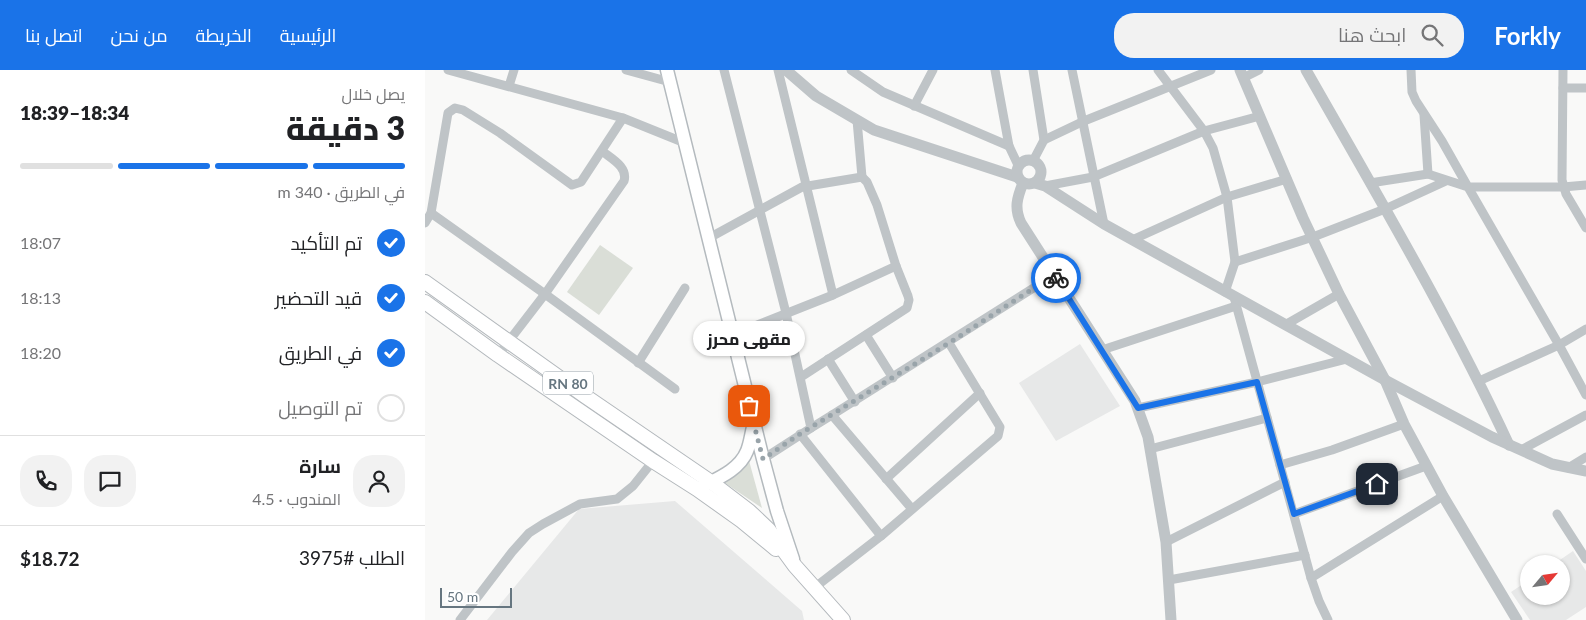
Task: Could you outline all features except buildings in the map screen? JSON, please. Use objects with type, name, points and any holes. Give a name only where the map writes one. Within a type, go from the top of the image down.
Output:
[{"type":"main road","points":[[668,76],[763,459],[795,566]]},
{"type":"main road","name":"RN 80","points":[[425,282],[585,396],[711,482],[749,511],[768,529],[795,566],[843,620]]},
{"type":"main road","name":"RN 80","points":[[425,302],[575,408],[653,461],[697,488],[742,521],[795,566]]},
{"type":"main road","points":[[575,408],[585,396]]},
{"type":"main road","points":[[697,488],[730,472],[744,458],[754,424]]},
{"type":"street","points":[[447,70],[623,118],[685,143]]},
{"type":"street","points":[[509,86],[514,70]]},
{"type":"street","points":[[625,70],[668,76]]},
{"type":"street","points":[[724,70],[761,210],[801,377],[811,428]]},
{"type":"street","points":[[778,70],[833,295]]},
{"type":"street","points":[[786,70],[816,96],[874,130],[1030,182],[1093,177],[1204,131],[1260,116]]},
{"type":"street","points":[[851,70],[883,92],[1009,146]]},
{"type":"street","points":[[914,106],[933,70]]},
{"type":"street","points":[[995,70],[1009,146],[1018,165],[1016,173],[1232,298],[1509,445],[1552,464],[1586,471]]},
{"type":"street","points":[[1033,70],[1044,140],[1033,161]]},
{"type":"street","points":[[1072,70],[1104,224]]},
{"type":"street","points":[[1158,70],[1172,86],[1204,131],[1213,148],[1227,197],[1235,262],[1232,298],[1311,578],[1328,620]]},
{"type":"street","points":[[1044,140],[1084,121],[1211,70]]},
{"type":"street","points":[[1259,70],[1242,74],[1339,294],[1385,380],[1404,424],[1426,466],[1517,620]]},
{"type":"street","points":[[1306,70],[1479,381],[1509,445]]},
{"type":"street","points":[[1411,70],[1412,92],[1424,115],[1442,141],[1559,344],[1586,395]]},
{"type":"street","points":[[1563,70],[1563,187],[1586,228]]},
{"type":"street","points":[[1563,88],[1586,88]]},
{"type":"street","points":[[425,223],[431,213],[449,114],[455,108],[463,110],[500,133],[572,185],[581,182],[623,118]]},
{"type":"street","points":[[1424,115],[1428,174]]},
{"type":"street","points":[[801,377],[907,308],[909,300],[877,205],[867,182],[862,177],[857,120]]},
{"type":"street","points":[[498,355],[545,294],[625,181],[626,177],[623,168],[602,151]]},
{"type":"street","points":[[1018,165],[1025,160],[1033,161],[1039,166],[1041,173],[1040,177],[1030,182],[1017,197],[1016,208],[1021,223],[1138,408],[1150,449],[1167,542],[1171,620]]},
{"type":"street","points":[[1370,183],[1428,174],[1468,187],[1563,187],[1586,185]]},
{"type":"street","points":[[709,238],[806,186],[862,177]]},
{"type":"street","points":[[1132,240],[1227,197],[1287,179]]},
{"type":"street","points":[[1235,262],[1313,238],[1385,209],[1446,181]]},
{"type":"street","points":[[425,182],[435,185]]},
{"type":"street","points":[[431,213],[675,389]]},
{"type":"street","points":[[732,335],[833,295],[896,266]]},
{"type":"street","points":[[763,459],[1054,275]]},
{"type":"street","points":[[638,364],[685,288]]},
{"type":"street","points":[[1285,325],[1339,294]]},
{"type":"street","points":[[1102,350],[1232,298]]},
{"type":"street","points":[[1479,381],[1559,344],[1586,329]]},
{"type":"street","points":[[865,335],[893,378]]},
{"type":"street","points":[[814,588],[881,536],[998,436],[1001,427],[949,343]]},
{"type":"street","points":[[828,359],[855,402]]},
{"type":"street","points":[[1138,408],[1257,382],[1347,359]]},
{"type":"street","points":[[886,479],[980,393]]},
{"type":"street","points":[[833,415],[912,509]]},
{"type":"street","points":[[1521,450],[1586,415]]},
{"type":"street","points":[[1150,449],[1267,418]]},
{"type":"street","points":[[1280,465],[1333,450],[1404,424]]},
{"type":"street","points":[[800,434],[881,536]]},
{"type":"street","points":[[1568,468],[1586,457]]},
{"type":"street","points":[[461,620],[512,552],[529,534],[543,524],[580,504],[617,499],[633,486],[653,461]]},
{"type":"street","points":[[1294,514],[1426,466]]},
{"type":"street","points":[[1167,542],[1285,482]]},
{"type":"street","points":[[1311,578],[1443,496]]},
{"type":"street","points":[[1557,514],[1583,548],[1586,559]]},
{"type":"street","points":[[1169,580],[1305,555]]},
{"type":"shaded area","points":[[600,245],[633,268],[599,315],[567,292]]},
{"type":"shaded area","points":[[1080,344],[1120,406],[1056,441],[1019,383]]},
{"type":"shaded area","points":[[748,457],[762,508],[725,483]]},
{"type":"shaded area","points":[[675,501],[802,611],[804,620],[487,620],[579,509]]},
{"type":"shaded area","points":[[1573,551],[1586,571],[1586,607],[1566,620],[1530,620],[1511,592],[1520,586],[1520,605],[1570,605],[1570,555],[1567,555]]},
{"type":"way so far","points":[[749,406],[763,459],[1054,275],[1056,278]]},
{"type":"place","name":"مقهى محرز","points":[[749,406]]},
{"type":"route","points":[[1056,278],[1138,408],[1257,382],[1294,514],[1377,484]]}]
